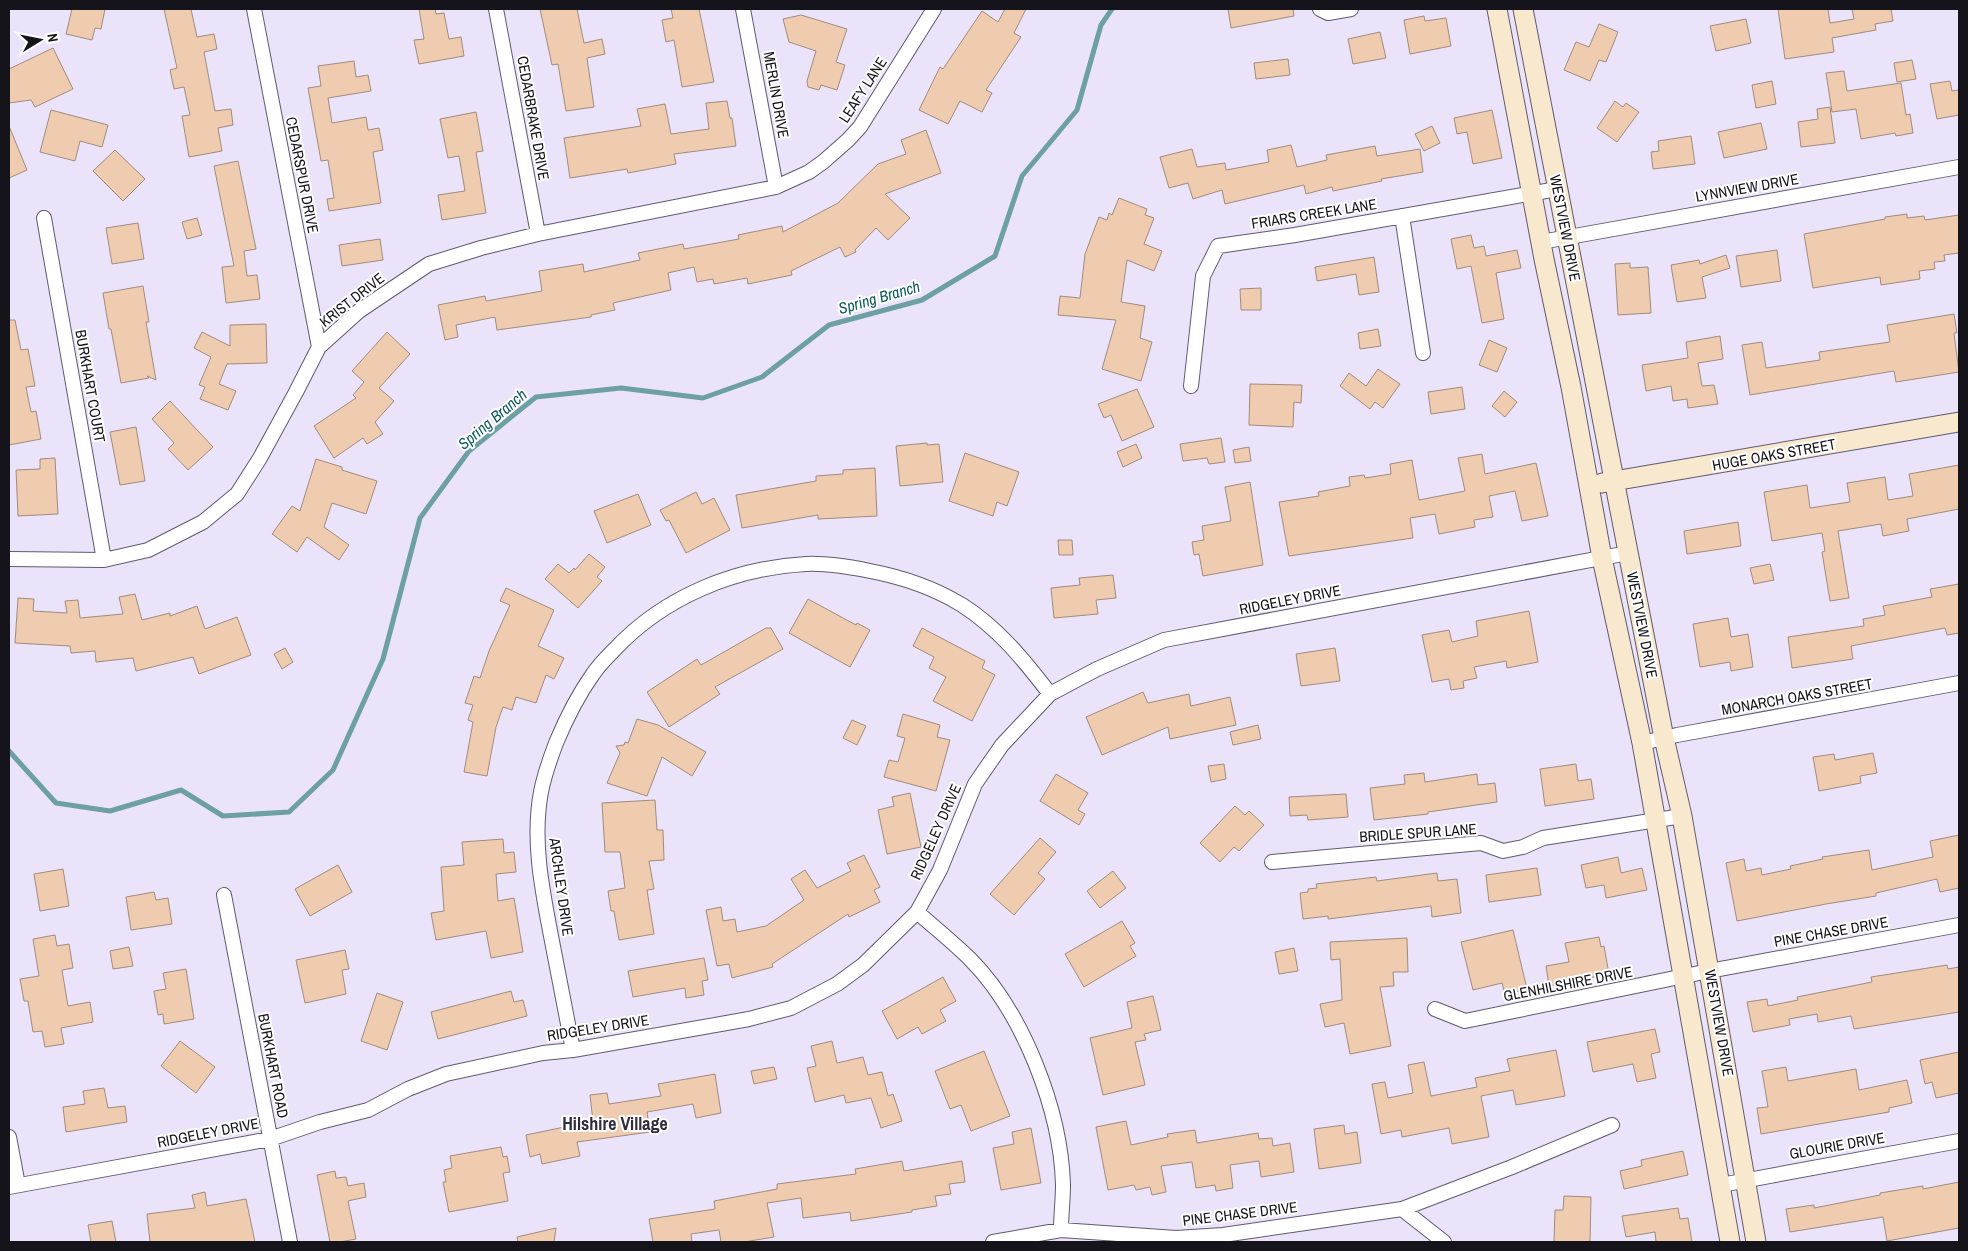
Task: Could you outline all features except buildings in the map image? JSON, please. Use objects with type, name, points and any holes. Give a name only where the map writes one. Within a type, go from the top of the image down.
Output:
[{"type":"main road","name":"WESTVIEW DRIVE","points":[[1497,9],[1602,558],[1642,743],[1730,1242]]},
{"type":"main road","name":"WESTVIEW DRIVE","points":[[1523,9],[1664,738],[1682,816],[1756,1242]]},
{"type":"main road","name":"HUGE OAKS STREET","points":[[1588,486],[1959,422]]},
{"type":"street","name":"CEDARSPUR DRIVE","points":[[254,9],[318,347]]},
{"type":"street","name":"CEDARBRAKE DRIVE","points":[[496,9],[538,234]]},
{"type":"street","name":"MERLIN DRIVE","points":[[743,9],[776,187]]},
{"type":"street","name":"LEAFY LANE","points":[[776,187],[809,172],[848,140],[860,127],[934,9]]},
{"type":"street","points":[[1320,9],[1328,13],[1351,9]]},
{"type":"street","name":"LYNNVIEW DRIVE","points":[[1541,242],[1959,167]]},
{"type":"street","name":"KRIST DRIVE","points":[[9,559],[104,560],[148,550],[203,522],[237,494],[260,458],[318,347],[359,311],[429,264],[481,248],[538,234],[776,187]]},
{"type":"street","name":"FRIARS CREEK LANE","points":[[1191,386],[1203,276],[1218,246],[1557,189]]},
{"type":"street","points":[[1402,216],[1423,353]]},
{"type":"street","name":"BURKHART COURT","points":[[44,218],[104,560]]},
{"type":"street","name":"RIDGELEY DRIVE","points":[[14,1186],[270,1138],[320,1122],[368,1110],[446,1074],[543,1053],[573,1050],[749,1019],[791,1008],[837,984],[863,965],[917,912],[940,870],[975,784],[1002,745],[1050,694],[1096,668],[1164,640],[1628,553]]},
{"type":"street","name":"ARCHLEY DRIVE","points":[[573,1050],[541,882],[537,838],[540,793],[550,758],[566,719],[594,672],[630,634],[672,602],[720,581],[771,568],[807,564],[849,567],[889,575],[919,584],[961,604],[991,626],[1027,664],[1050,694]]},
{"type":"street","name":"MONARCH OAKS STREET","points":[[1642,743],[1959,683]]},
{"type":"street","name":"BRIDLE SPUR LANE","points":[[1272,862],[1481,843],[1503,851],[1543,838],[1682,816]]},
{"type":"street","name":"BURKHART ROAD","points":[[224,895],[290,1242]]},
{"type":"street","points":[[917,912],[972,961],[1015,1019],[1028,1046],[1036,1064],[1056,1131],[1063,1184],[1061,1230]]},
{"type":"street","name":"PINE CHASE DRIVE","points":[[1709,971],[1959,925]]},
{"type":"street","name":"GLENHILSHIRE DRIVE","points":[[1435,1009],[1466,1021],[1709,971]]},
{"type":"street","name":"PINE CHASE DRIVE","points":[[993,1242],[1061,1230],[1176,1238],[1223,1235],[1402,1209],[1512,1167],[1612,1125]]},
{"type":"street","points":[[9,1138],[14,1186]]},
{"type":"street","name":"GLOURIE DRIVE","points":[[1721,1185],[1745,1179],[1959,1141]]},
{"type":"street","points":[[1402,1209],[1444,1242]]},
{"type":"waterway","name":"Spring Branch","points":[[9,751],[56,803],[110,811],[181,790],[223,816],[289,812],[333,770],[383,659],[420,518],[469,451],[536,397],[621,388],[703,398],[762,377],[829,325],[922,300],[995,256],[1022,176],[1077,110],[1101,25],[1112,9]]},
{"type":"district","name":"Hilshire Village","points":[[615,1124]]}]
